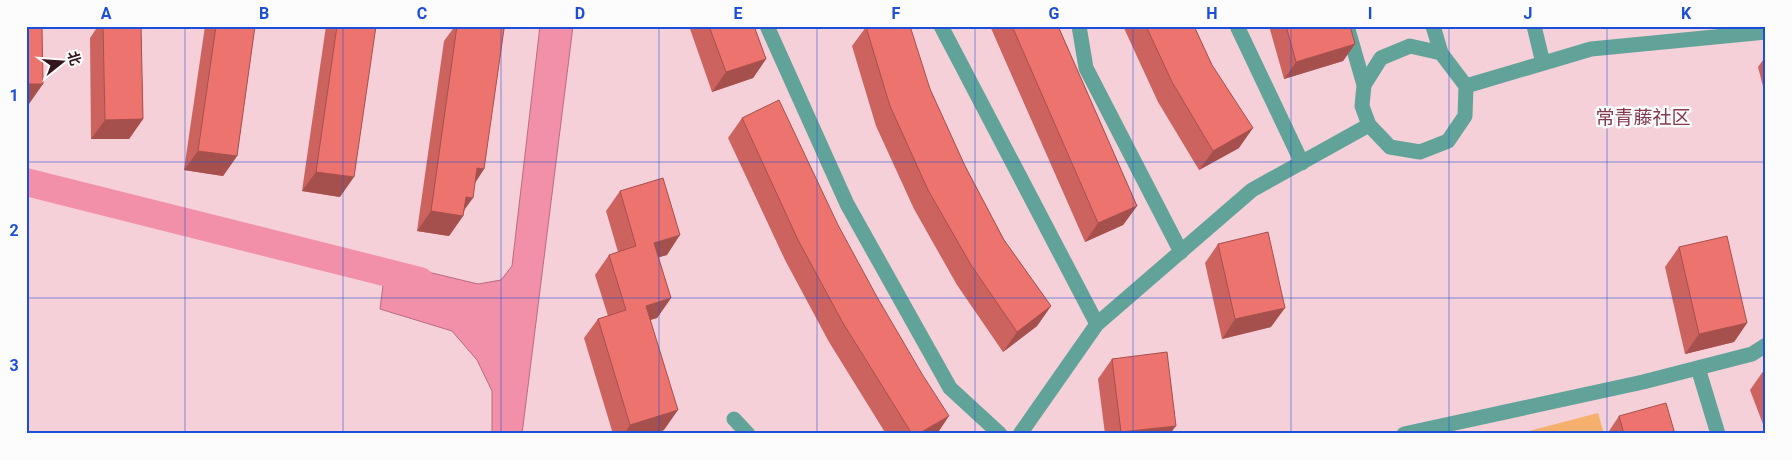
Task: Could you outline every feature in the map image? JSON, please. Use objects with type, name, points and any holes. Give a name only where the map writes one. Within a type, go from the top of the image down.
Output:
[{"type":"lane","points":[[767,26],[847,204],[950,388],[1000,434]]},
{"type":"lane","points":[[941,26],[1097,324]]},
{"type":"lane","points":[[1079,26],[1086,68],[1181,252]]},
{"type":"lane","points":[[1237,26],[1302,163]]},
{"type":"lane","points":[[1347,26],[1364,85],[1362,106],[1369,126],[1390,147],[1420,152],[1448,141],[1466,116],[1466,86],[1441,53],[1434,26]]},
{"type":"lane","points":[[1534,26],[1543,63]]},
{"type":"lane","points":[[1466,86],[1591,49],[1693,33],[1766,32]]},
{"type":"lane","points":[[1364,85],[1381,58],[1410,46],[1441,53]]},
{"type":"lane","points":[[1020,434],[1097,324],[1252,190],[1369,126]]},
{"type":"lane","points":[[1404,434],[1634,384],[1752,354],[1766,345]]},
{"type":"lane","points":[[1698,368],[1718,434]]},
{"type":"lane","points":[[734,419],[748,434]]},
{"type":"shaded area","points":[[540,26],[573,26],[522,434],[492,434],[492,391],[477,360],[452,331],[380,309],[386,262],[478,284],[501,280],[512,266]]},
{"type":"shaded area","points":[[1598,413],[1604,434],[1517,434]]},
{"type":"building","points":[[26,26],[42,26],[43,84],[26,84]]},
{"type":"building","points":[[103,26],[141,26],[143,119],[105,120]]},
{"type":"building","points":[[216,26],[255,26],[237,156],[198,151]]},
{"type":"building","points":[[337,26],[376,26],[354,177],[316,172]]},
{"type":"building","points":[[457,26],[488,26],[504,29],[484,169],[477,168],[473,198],[466,197],[463,216],[431,211]]},
{"type":"building","points":[[709,26],[754,26],[766,59],[726,72]]},
{"type":"building","points":[[910,26],[930,89],[965,166],[1004,240],[1051,306],[1017,332],[971,265],[928,190],[890,106],[866,27]]},
{"type":"building","points":[[1012,26],[1058,26],[1137,206],[1098,223]]},
{"type":"building","points":[[1146,26],[1194,26],[1212,65],[1253,128],[1213,151],[1172,82]]},
{"type":"building","points":[[1286,26],[1350,26],[1355,44],[1296,62]]},
{"type":"building","points":[[779,100],[838,225],[877,297],[949,416],[918,434],[912,434],[843,323],[798,240],[742,118]]},
{"type":"building","points":[[663,178],[680,235],[654,243],[671,298],[646,306],[678,410],[630,425],[598,319],[626,310],[609,255],[636,246],[620,191]]},
{"type":"building","points":[[1268,232],[1285,308],[1235,319],[1218,244]]},
{"type":"building","points":[[1727,236],[1747,323],[1699,334],[1679,247]]},
{"type":"building","points":[[1167,352],[1176,426],[1121,432],[1112,359]]},
{"type":"building","points":[[1666,403],[1675,434],[1624,434],[1619,416]]},
{"type":"waterway","points":[[26,182],[420,281]]},
{"type":"district","name":"常青藤社区","points":[[1643,117]]}]
